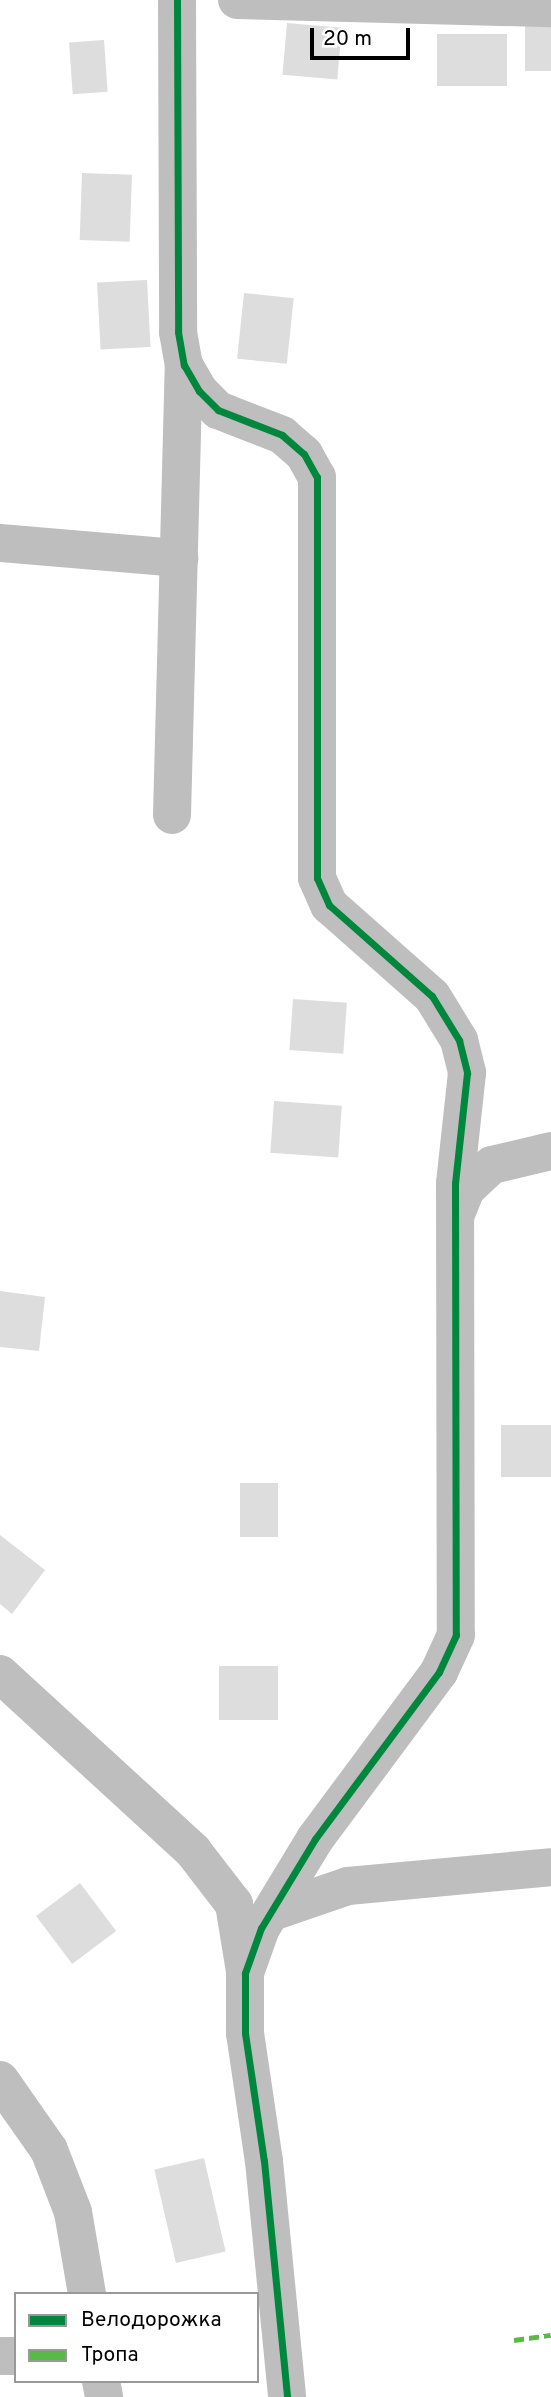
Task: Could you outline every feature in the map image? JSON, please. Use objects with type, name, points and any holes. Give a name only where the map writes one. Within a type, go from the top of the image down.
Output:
[{"type":"street","points":[[172,815],[184,365],[178,332],[177,0]]},
{"type":"street","points":[[237,0],[551,8]]},
{"type":"street","points":[[184,365],[199,391],[218,410],[282,435],[304,454],[317,477],[317,878],[329,905],[432,996],[458,1040],[467,1102],[458,1145],[455,1217],[456,1635],[439,1672],[321,1830],[252,1947],[245,1973]]},
{"type":"street","points":[[0,543],[179,558]]},
{"type":"street","points":[[455,1217],[466,1189],[492,1164],[551,1151]]},
{"type":"street","points":[[0,1674],[193,1851],[234,1904],[245,1973],[244,2033],[264,2161],[287,2397]]},
{"type":"street","points":[[275,1911],[348,1886],[551,1867]]},
{"type":"street","points":[[0,2080],[54,2162],[73,2212],[87,2292]]},
{"type":"building","points":[[525,17],[551,17],[551,71],[525,71]]},
{"type":"building","points":[[287,23],[342,28],[337,80],[282,75]]},
{"type":"building","points":[[437,34],[507,34],[507,86],[437,86]]},
{"type":"building","points":[[104,40],[108,92],[73,94],[69,42]]},
{"type":"building","points":[[82,173],[132,175],[130,242],[80,240]]},
{"type":"building","points":[[147,280],[151,347],[101,350],[97,283]]},
{"type":"building","points":[[244,293],[294,298],[287,364],[237,359]]},
{"type":"building","points":[[293,999],[347,1003],[343,1054],[289,1050]]},
{"type":"building","points":[[274,1101],[342,1106],[338,1158],[270,1153]]},
{"type":"building","points":[[0,1291],[45,1297],[39,1351],[0,1347]]},
{"type":"building","points":[[501,1425],[551,1425],[551,1477],[501,1477]]},
{"type":"building","points":[[240,1483],[278,1483],[278,1537],[240,1537]]},
{"type":"building","points":[[0,1535],[45,1570],[12,1614],[0,1604]]},
{"type":"building","points":[[219,1666],[278,1666],[278,1720],[219,1720]]},
{"type":"building","points":[[80,1883],[116,1931],[72,1964],[36,1916]]},
{"type":"building","points":[[204,2158],[226,2252],[176,2263],[154,2169]]},
{"type":"marked path","points":[[514,2340],[551,2335]]},
{"type":"cycle path","points":[[177,0],[178,332],[184,365],[199,391],[218,410],[282,435],[304,454],[317,477],[317,878],[329,905],[432,996],[459,1040],[467,1073],[455,1183],[456,1635],[439,1672],[315,1839],[261,1928],[245,1973],[245,2033],[264,2161],[287,2397]]}]
